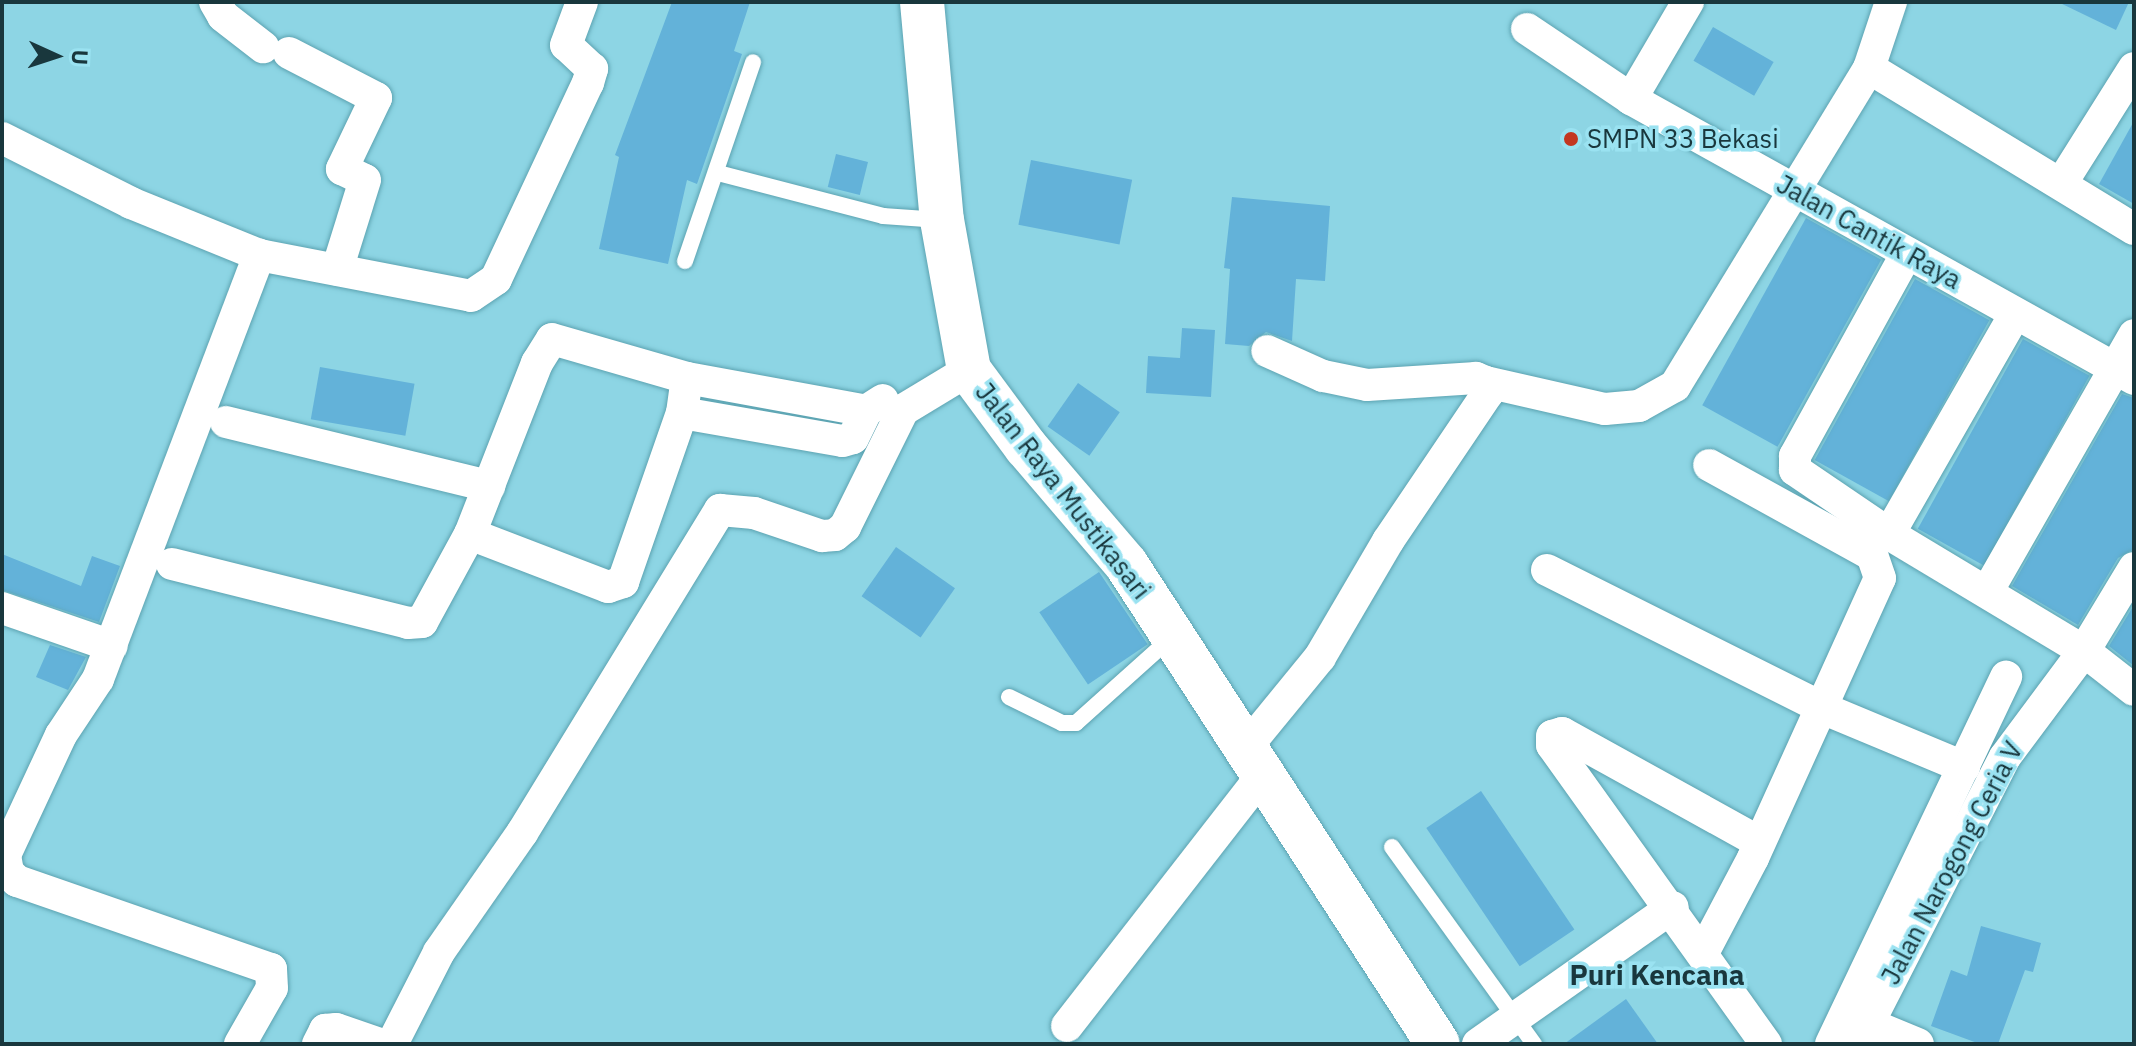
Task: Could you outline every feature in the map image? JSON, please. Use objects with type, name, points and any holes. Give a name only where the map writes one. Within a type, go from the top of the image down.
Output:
[{"type":"main road","name":"Jalan Raya Mustikasari","points":[[922,2],[942,220],[965,358],[1026,447],[1106,537],[1438,1044]]},
{"type":"street","points":[[215,2],[223,16],[276,50],[376,98],[342,169],[365,180],[337,270]]},
{"type":"street","points":[[2,138],[131,203],[259,255],[471,296],[486,291],[496,279],[588,83],[592,69],[566,45],[582,2]]},
{"type":"street","points":[[1631,99],[1688,2]]},
{"type":"street","points":[[1267,351],[1323,376],[1367,385],[1476,378],[1605,409],[1639,406],[1667,393],[1869,68],[1891,2]]},
{"type":"street","name":"Jalan Cantik Raya","points":[[1527,29],[1631,99],[2124,374]]},
{"type":"street","points":[[1869,68],[2134,229]]},
{"type":"street","points":[[2061,184],[2134,68]]},
{"type":"street","points":[[1907,253],[1794,461],[1797,473],[1889,534],[2084,651],[2134,690]]},
{"type":"street","points":[[240,1044],[272,988],[274,974],[265,964],[17,881],[8,872],[7,846],[112,646],[259,255]]},
{"type":"street","points":[[1889,534],[2015,314]]},
{"type":"street","points":[[1987,592],[2124,374],[2134,335]]},
{"type":"street","points":[[172,564],[414,623],[425,619],[470,534],[549,340],[583,345],[687,378],[866,411]]},
{"type":"street","points":[[682,413],[843,441],[853,438],[866,411],[965,358]]},
{"type":"street","points":[[392,1044],[439,952],[522,833],[720,510],[754,513],[822,536],[835,535],[845,527],[903,410],[965,358]]},
{"type":"street","points":[[470,534],[608,587],[619,585],[628,578],[682,413],[687,378]]},
{"type":"street","points":[[1067,1026],[1252,763],[1320,657],[1388,541],[1488,393],[1486,382]]},
{"type":"street","points":[[226,422],[489,486]]},
{"type":"street","points":[[1704,951],[1759,842],[1878,585],[1876,561],[1709,465]]},
{"type":"street","name":"Jalan Narogong Ceria V","points":[[1862,1034],[2005,757],[2084,651],[2134,568]]},
{"type":"street","points":[[1547,570],[1822,708],[1964,767]]},
{"type":"street","points":[[2,608],[112,646]]},
{"type":"street","points":[[1831,1044],[2006,677]]},
{"type":"street","points":[[1759,842],[1555,732],[1552,745],[1673,907],[1766,1044]]},
{"type":"street","points":[[1478,1044],[1673,907]]},
{"type":"street","points":[[318,1044],[325,1030],[336,1029],[380,1044]]},
{"type":"street","points":[[1862,1034],[1918,1044]]},
{"type":"lane","points":[[685,261],[718,173],[753,62]]},
{"type":"lane","points":[[718,173],[883,216],[942,220]]},
{"type":"lane","points":[[1009,697],[1062,723],[1076,723],[1173,636]]},
{"type":"lane","points":[[1392,847],[1534,1044]]},
{"type":"building","points":[[672,2],[750,2],[734,51],[742,54],[697,184],[687,180],[668,264],[599,249],[619,157],[615,155]]},
{"type":"building","points":[[2058,2],[2129,2],[2116,30]]},
{"type":"building","points":[[1713,27],[1774,62],[1754,96],[1694,61]]},
{"type":"building","points":[[2134,121],[2134,204],[2099,184]]},
{"type":"building","points":[[836,154],[868,162],[860,195],[828,187]]},
{"type":"building","points":[[1031,160],[1132,180],[1120,244],[1018,225]]},
{"type":"building","points":[[1232,197],[1330,206],[1325,281],[1296,279],[1292,341],[1266,332],[1249,346],[1225,344],[1230,269],[1224,268]]},
{"type":"building","points":[[1806,218],[1881,260],[1777,447],[1702,405]]},
{"type":"building","points":[[1915,279],[1989,320],[1889,501],[1815,460]]},
{"type":"building","points":[[1182,328],[1215,330],[1211,397],[1146,393],[1148,356],[1180,358]]},
{"type":"building","points":[[2023,339],[2089,376],[1984,566],[1918,529]]},
{"type":"building","points":[[320,367],[415,384],[405,436],[311,419]]},
{"type":"building","points":[[1078,383],[1120,412],[1089,456],[1048,426]]},
{"type":"building","points":[[2122,394],[2134,398],[2134,549],[2118,558],[2078,625],[2012,586]]},
{"type":"building","points":[[896,547],[955,588],[921,637],[862,596]]},
{"type":"building","points":[[2,554],[81,586],[92,556],[120,566],[99,622],[2,590]]},
{"type":"building","points":[[1099,572],[1148,644],[1088,684],[1039,612]]},
{"type":"building","points":[[2134,605],[2134,666],[2109,646]]},
{"type":"building","points":[[50,645],[86,657],[68,690],[36,677]]},
{"type":"building","points":[[1481,791],[1574,929],[1520,966],[1426,828]]},
{"type":"building","points":[[1981,926],[2041,943],[2033,972],[2025,970],[1998,1044],[1980,1044],[1931,1026],[1951,970],[1967,976]]},
{"type":"building","points":[[1626,999],[1658,1044],[1564,1044]]},
{"type":"place","name":"SMPN 33 Bekasi","points":[[1571,139]]},
{"type":"district","name":"Puri Kencana","points":[[1657,975]]}]
